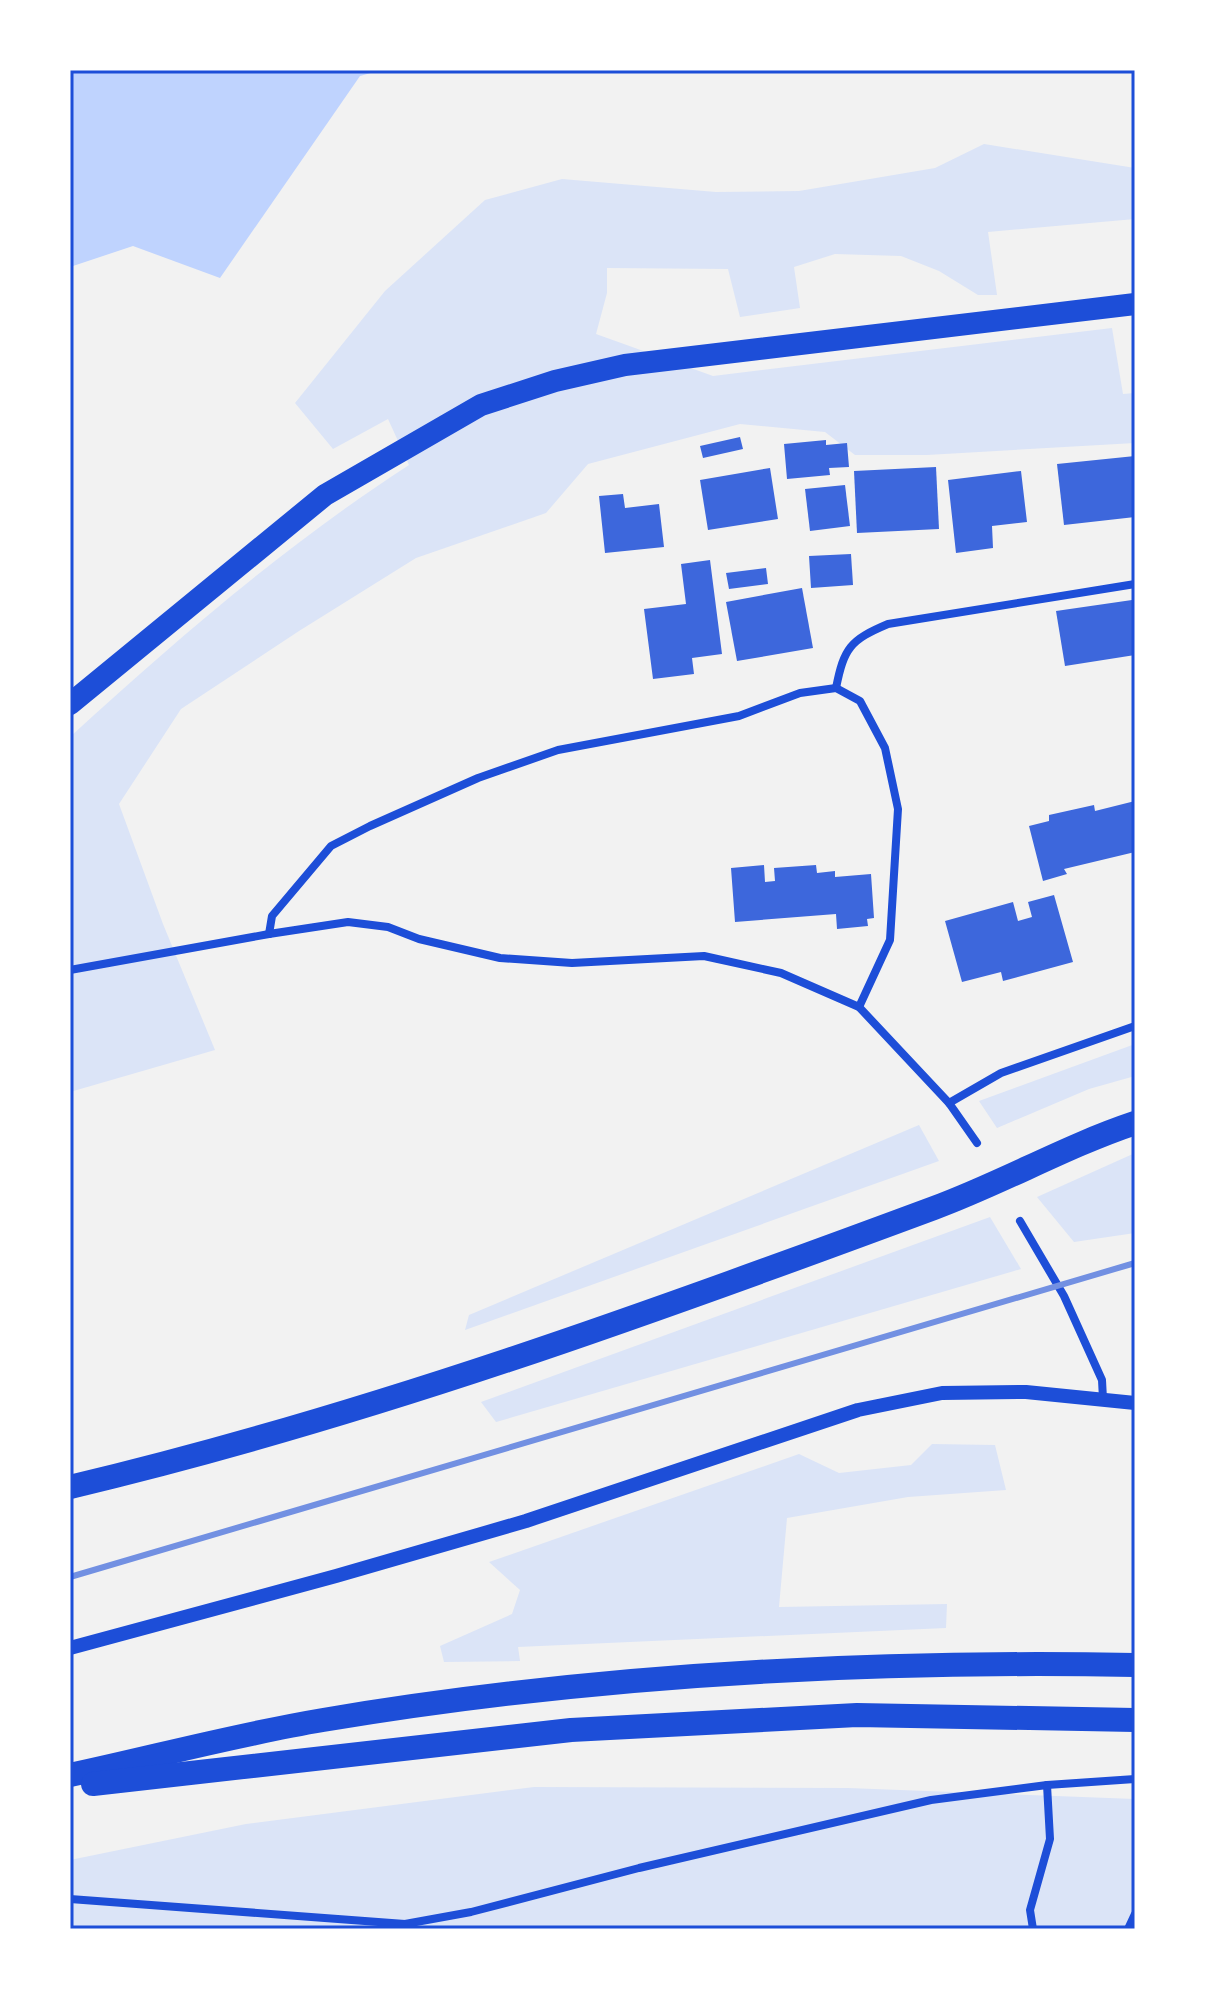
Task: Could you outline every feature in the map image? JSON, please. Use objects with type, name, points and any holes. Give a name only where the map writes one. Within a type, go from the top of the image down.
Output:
[{"type":"highway","points":[[70,704],[325,495],[481,405],[555,381],[625,365],[1135,304]]},
{"type":"highway","points":[[70,1487],[307,1423],[567,1341],[965,1197],[1135,1123]]},
{"type":"highway","points":[[70,1775],[321,1720],[572,1686],[826,1667],[1135,1665]]},
{"type":"highway","points":[[70,1787],[571,1730],[857,1715],[1135,1720]]},
{"type":"street","points":[[836,688],[842,658],[861,636],[888,624],[1135,584]]},
{"type":"street","points":[[269,934],[272,916],[331,846],[478,778],[558,750],[739,716],[800,693],[836,688],[860,701],[885,748],[898,809],[890,940],[859,1007]]},
{"type":"street","points":[[70,970],[348,922],[388,927],[419,939],[500,958],[572,963],[704,956],[781,973],[859,1007],[949,1103],[977,1143]]},
{"type":"street","points":[[949,1103],[1001,1073],[1135,1026]]},
{"type":"street","points":[[1020,1221],[1064,1296],[1102,1380],[1103,1399]]},
{"type":"street","points":[[70,1648],[526,1521],[858,1410],[942,1393],[1026,1392],[1135,1403]]},
{"type":"street","points":[[70,1899],[406,1926],[931,1800],[1047,1785],[1135,1779]]},
{"type":"street","points":[[1033,1929],[1030,1910],[1050,1839],[1047,1785]]},
{"type":"street","points":[[1128,1929],[1135,1914]]},
{"type":"shaded area","points":[[984,144],[1135,168],[1135,219],[988,232],[997,295],[978,295],[939,271],[901,256],[835,254],[794,267],[800,308],[740,317],[728,269],[607,268],[607,293],[596,334],[713,376],[1112,328],[1123,394],[1135,393],[1135,443],[927,455],[855,455],[825,432],[740,424],[588,464],[546,513],[416,558],[181,709],[119,804],[163,924],[215,1050],[70,1092],[70,737],[151,664],[276,560],[409,465],[388,419],[333,449],[295,403],[385,291],[485,200],[562,179],[716,192],[799,191],[935,168]]},
{"type":"shaded area","points":[[1135,1044],[1135,1076],[1089,1089],[997,1128],[979,1101]]},
{"type":"shaded area","points":[[919,1125],[939,1161],[465,1330],[469,1315]]},
{"type":"shaded area","points":[[1135,1153],[1135,1233],[1074,1242],[1037,1197]]},
{"type":"shaded area","points":[[990,1217],[1021,1269],[496,1422],[481,1402]]},
{"type":"shaded area","points":[[932,1444],[995,1445],[1006,1490],[908,1497],[787,1518],[779,1607],[947,1604],[946,1628],[518,1647],[520,1661],[444,1662],[440,1646],[512,1614],[520,1590],[489,1562],[799,1454],[839,1473],[911,1465]]},
{"type":"shaded area","points":[[534,1787],[848,1788],[1135,1799],[1135,1929],[70,1929],[70,1860],[246,1824]]},
{"type":"water","points":[[70,70],[381,70],[360,76],[220,278],[133,246],[70,267]]},
{"type":"building","points":[[740,437],[743,449],[703,458],[700,446]]},
{"type":"building","points":[[826,440],[826,445],[847,443],[849,467],[829,468],[830,475],[787,479],[784,444]]},
{"type":"building","points":[[1135,456],[1135,517],[1064,525],[1057,464]]},
{"type":"building","points":[[936,467],[939,529],[857,533],[854,471]]},
{"type":"building","points":[[770,468],[778,519],[708,530],[700,480]]},
{"type":"building","points":[[1021,471],[1027,522],[992,526],[993,548],[956,553],[948,480]]},
{"type":"building","points":[[845,485],[850,526],[810,531],[805,489]]},
{"type":"building","points":[[623,494],[625,508],[659,504],[664,547],[605,553],[599,496]]},
{"type":"building","points":[[851,554],[853,585],[811,588],[809,556]]},
{"type":"building","points":[[710,560],[722,654],[692,658],[694,674],[653,679],[644,609],[686,604],[681,564]]},
{"type":"building","points":[[766,568],[768,584],[729,589],[726,573]]},
{"type":"building","points":[[802,588],[813,648],[737,661],[726,602]]},
{"type":"building","points":[[1132,600],[1135,655],[1065,666],[1056,611]]},
{"type":"building","points":[[1135,801],[1135,852],[1064,869],[1067,874],[1043,881],[1029,826],[1049,821],[1049,815],[1094,805],[1095,811]]},
{"type":"building","points":[[764,865],[765,882],[775,881],[774,868],[816,865],[817,873],[835,871],[835,877],[871,874],[874,918],[867,919],[868,926],[837,929],[836,914],[735,922],[731,868]]},
{"type":"building","points":[[1054,895],[1073,962],[1003,981],[1001,972],[962,982],[945,921],[1013,902],[1018,921],[1032,917],[1028,902]]},
{"type":"railway","points":[[70,1577],[1135,1263]]}]
